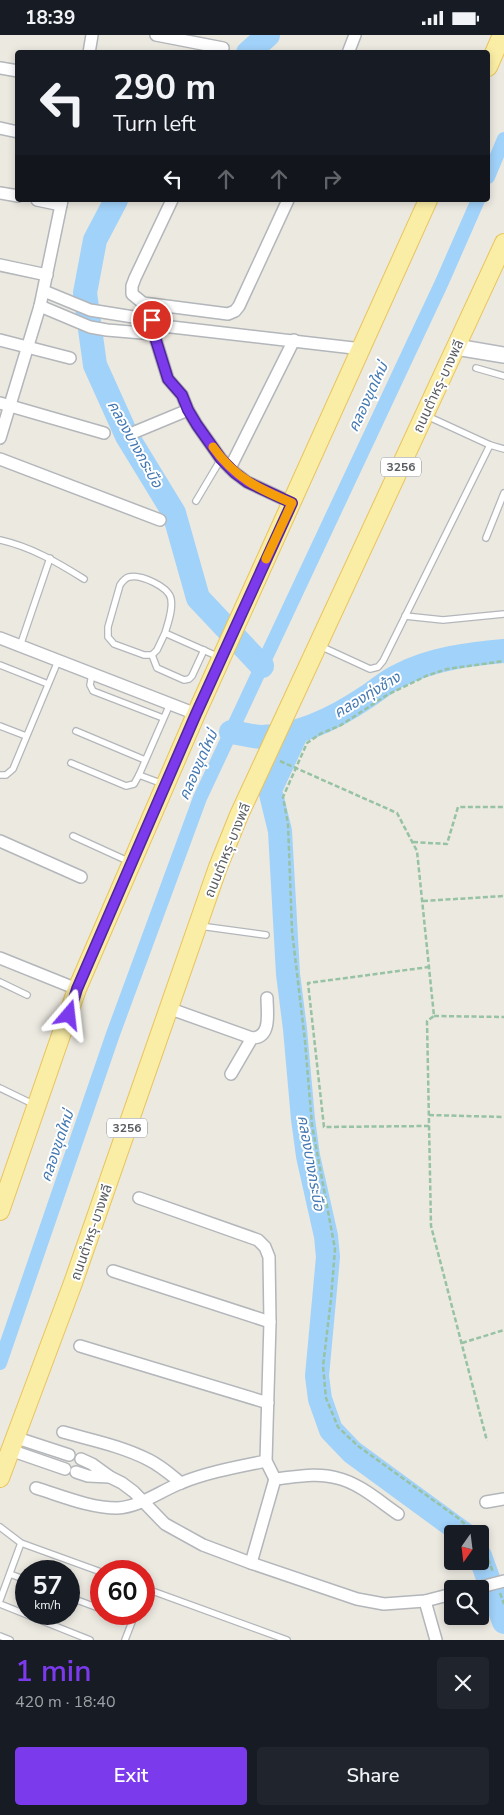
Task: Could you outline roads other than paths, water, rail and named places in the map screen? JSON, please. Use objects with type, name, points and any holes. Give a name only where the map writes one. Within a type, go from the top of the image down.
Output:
[{"type":"main road","points":[[490,62],[502,35]]},
{"type":"main road","points":[[1,1205],[77,989],[221,657],[427,202]]},
{"type":"main road","name":"ถนนตำหรุ-บางพลี","points":[[0,1478],[73,1283],[218,867],[318,645],[504,243]]},
{"type":"street","points":[[90,50],[92,35]]},
{"type":"street","points":[[156,35],[223,48]]},
{"type":"street","points":[[349,50],[355,35]]},
{"type":"street","points":[[0,68],[15,70]]},
{"type":"street","points":[[0,128],[15,131]]},
{"type":"street","points":[[0,193],[15,196]]},
{"type":"street","points":[[0,438],[5,404],[27,346],[44,291],[62,202]]},
{"type":"street","points":[[171,202],[135,278],[132,294],[144,303],[228,313],[235,311],[238,306],[287,202]]},
{"type":"street","points":[[0,265],[47,275]]},
{"type":"street","points":[[44,291],[90,310],[152,320],[163,326],[362,349]]},
{"type":"street","points":[[40,306],[90,327],[107,330],[154,334],[163,326]]},
{"type":"street","points":[[152,320],[154,334],[168,379],[182,395],[188,410],[221,459],[247,482],[292,503]]},
{"type":"street","points":[[0,340],[70,358]]},
{"type":"street","points":[[230,468],[294,340]]},
{"type":"street","points":[[456,347],[504,355]]},
{"type":"street","points":[[5,404],[104,433]]},
{"type":"street","points":[[135,432],[188,410]]},
{"type":"street","points":[[0,459],[160,520]]},
{"type":"street","points":[[0,638],[196,714]]},
{"type":"street","points":[[0,841],[81,877]]},
{"type":"street","points":[[0,958],[77,989]]},
{"type":"street","points":[[168,1008],[252,1038],[258,1038],[264,1033],[266,1026],[267,998]]},
{"type":"street","points":[[231,1074],[252,1038]]},
{"type":"street","points":[[139,1198],[250,1237],[265,1247],[269,1257],[270,1323],[266,1461],[275,1479],[250,1563]]},
{"type":"street","points":[[114,1271],[270,1323]]},
{"type":"street","points":[[80,1346],[268,1403]]},
{"type":"street","points":[[63,1432],[149,1459],[181,1483]]},
{"type":"street","points":[[12,1444],[69,1455]]},
{"type":"street","points":[[12,1444],[88,1476],[110,1477]]},
{"type":"street","points":[[81,1459],[122,1483],[165,1524],[203,1545],[250,1563],[357,1599],[384,1604],[426,1601],[444,1596]]},
{"type":"street","points":[[36,1488],[99,1507],[119,1508],[143,1501],[181,1483],[219,1470],[266,1461]]},
{"type":"street","points":[[275,1479],[310,1475],[336,1477],[350,1483],[398,1513]]},
{"type":"street","points":[[486,1502],[504,1499]]},
{"type":"street","points":[[489,1585],[504,1581]]},
{"type":"street","points":[[426,1601],[436,1640]]},
{"type":"lane","points":[[476,368],[504,376]]},
{"type":"lane","points":[[425,415],[490,445],[504,449]]},
{"type":"lane","points":[[318,645],[370,669],[378,667],[383,661],[490,445]]},
{"type":"lane","points":[[196,501],[221,459]]},
{"type":"lane","points":[[486,538],[504,493]]},
{"type":"lane","points":[[0,540],[16,544],[50,558],[84,579]]},
{"type":"lane","points":[[20,646],[50,558]]},
{"type":"lane","points":[[129,577],[138,577],[163,586],[167,591],[171,597],[172,605],[165,633],[158,650],[152,655],[144,655],[114,645],[108,637],[108,627],[120,585],[124,580],[129,577]]},
{"type":"lane","points":[[405,616],[443,620],[504,615]]},
{"type":"lane","points":[[165,633],[221,657]]},
{"type":"lane","points":[[152,655],[157,668],[184,680],[192,676],[204,650]]},
{"type":"lane","points":[[0,775],[6,775],[13,769],[58,661]]},
{"type":"lane","points":[[0,665],[48,683]]},
{"type":"lane","points":[[92,674],[90,685],[93,691],[163,718]]},
{"type":"lane","points":[[71,763],[126,786],[134,784],[170,704]]},
{"type":"lane","points":[[0,726],[26,736]]},
{"type":"lane","points":[[76,731],[145,760]]},
{"type":"lane","points":[[139,775],[165,785]]},
{"type":"lane","points":[[73,836],[132,863]]},
{"type":"lane","points":[[198,925],[266,935]]},
{"type":"lane","points":[[0,982],[28,995]]},
{"type":"lane","points":[[0,1088],[37,1106]]},
{"type":"lane","points":[[0,1527],[21,1543],[90,1568]]},
{"type":"lane","points":[[21,1543],[0,1602],[90,1640]]},
{"type":"lane","points":[[10,1574],[15,1576]]},
{"type":"lane","points":[[155,1593],[287,1640]]},
{"type":"lane","points":[[125,1640],[131,1625]]},
{"type":"lane","points":[[0,1636],[10,1640]]},
{"type":"waterway","name":"คลองบางกระบือ","points":[[251,50],[268,35]]},
{"type":"waterway","name":"คลองขุดใหม่","points":[[490,172],[504,139]]},
{"type":"waterway","name":"คลองบางกระบือ","points":[[115,202],[95,240],[85,293],[95,365],[127,436],[174,513],[198,598],[262,666]]},
{"type":"waterway","name":"คลองขุดใหม่","points":[[0,1363],[113,1034],[200,798],[442,282],[477,202]]},
{"type":"waterway","name":"คลองทุ่งช้าง","points":[[231,732],[262,737],[276,736],[304,729],[344,711],[391,679],[412,669],[450,658],[504,651]]},
{"type":"waterway","name":"คลองบางกระบือ","points":[[297,732],[270,790],[280,831],[288,974],[303,1119],[308,1156],[326,1236],[328,1257],[317,1376],[320,1399],[331,1430],[352,1452],[452,1525]]},
{"type":"waterway","name":"คลองบางกระบือ","points":[[485,1570],[504,1622]]}]
